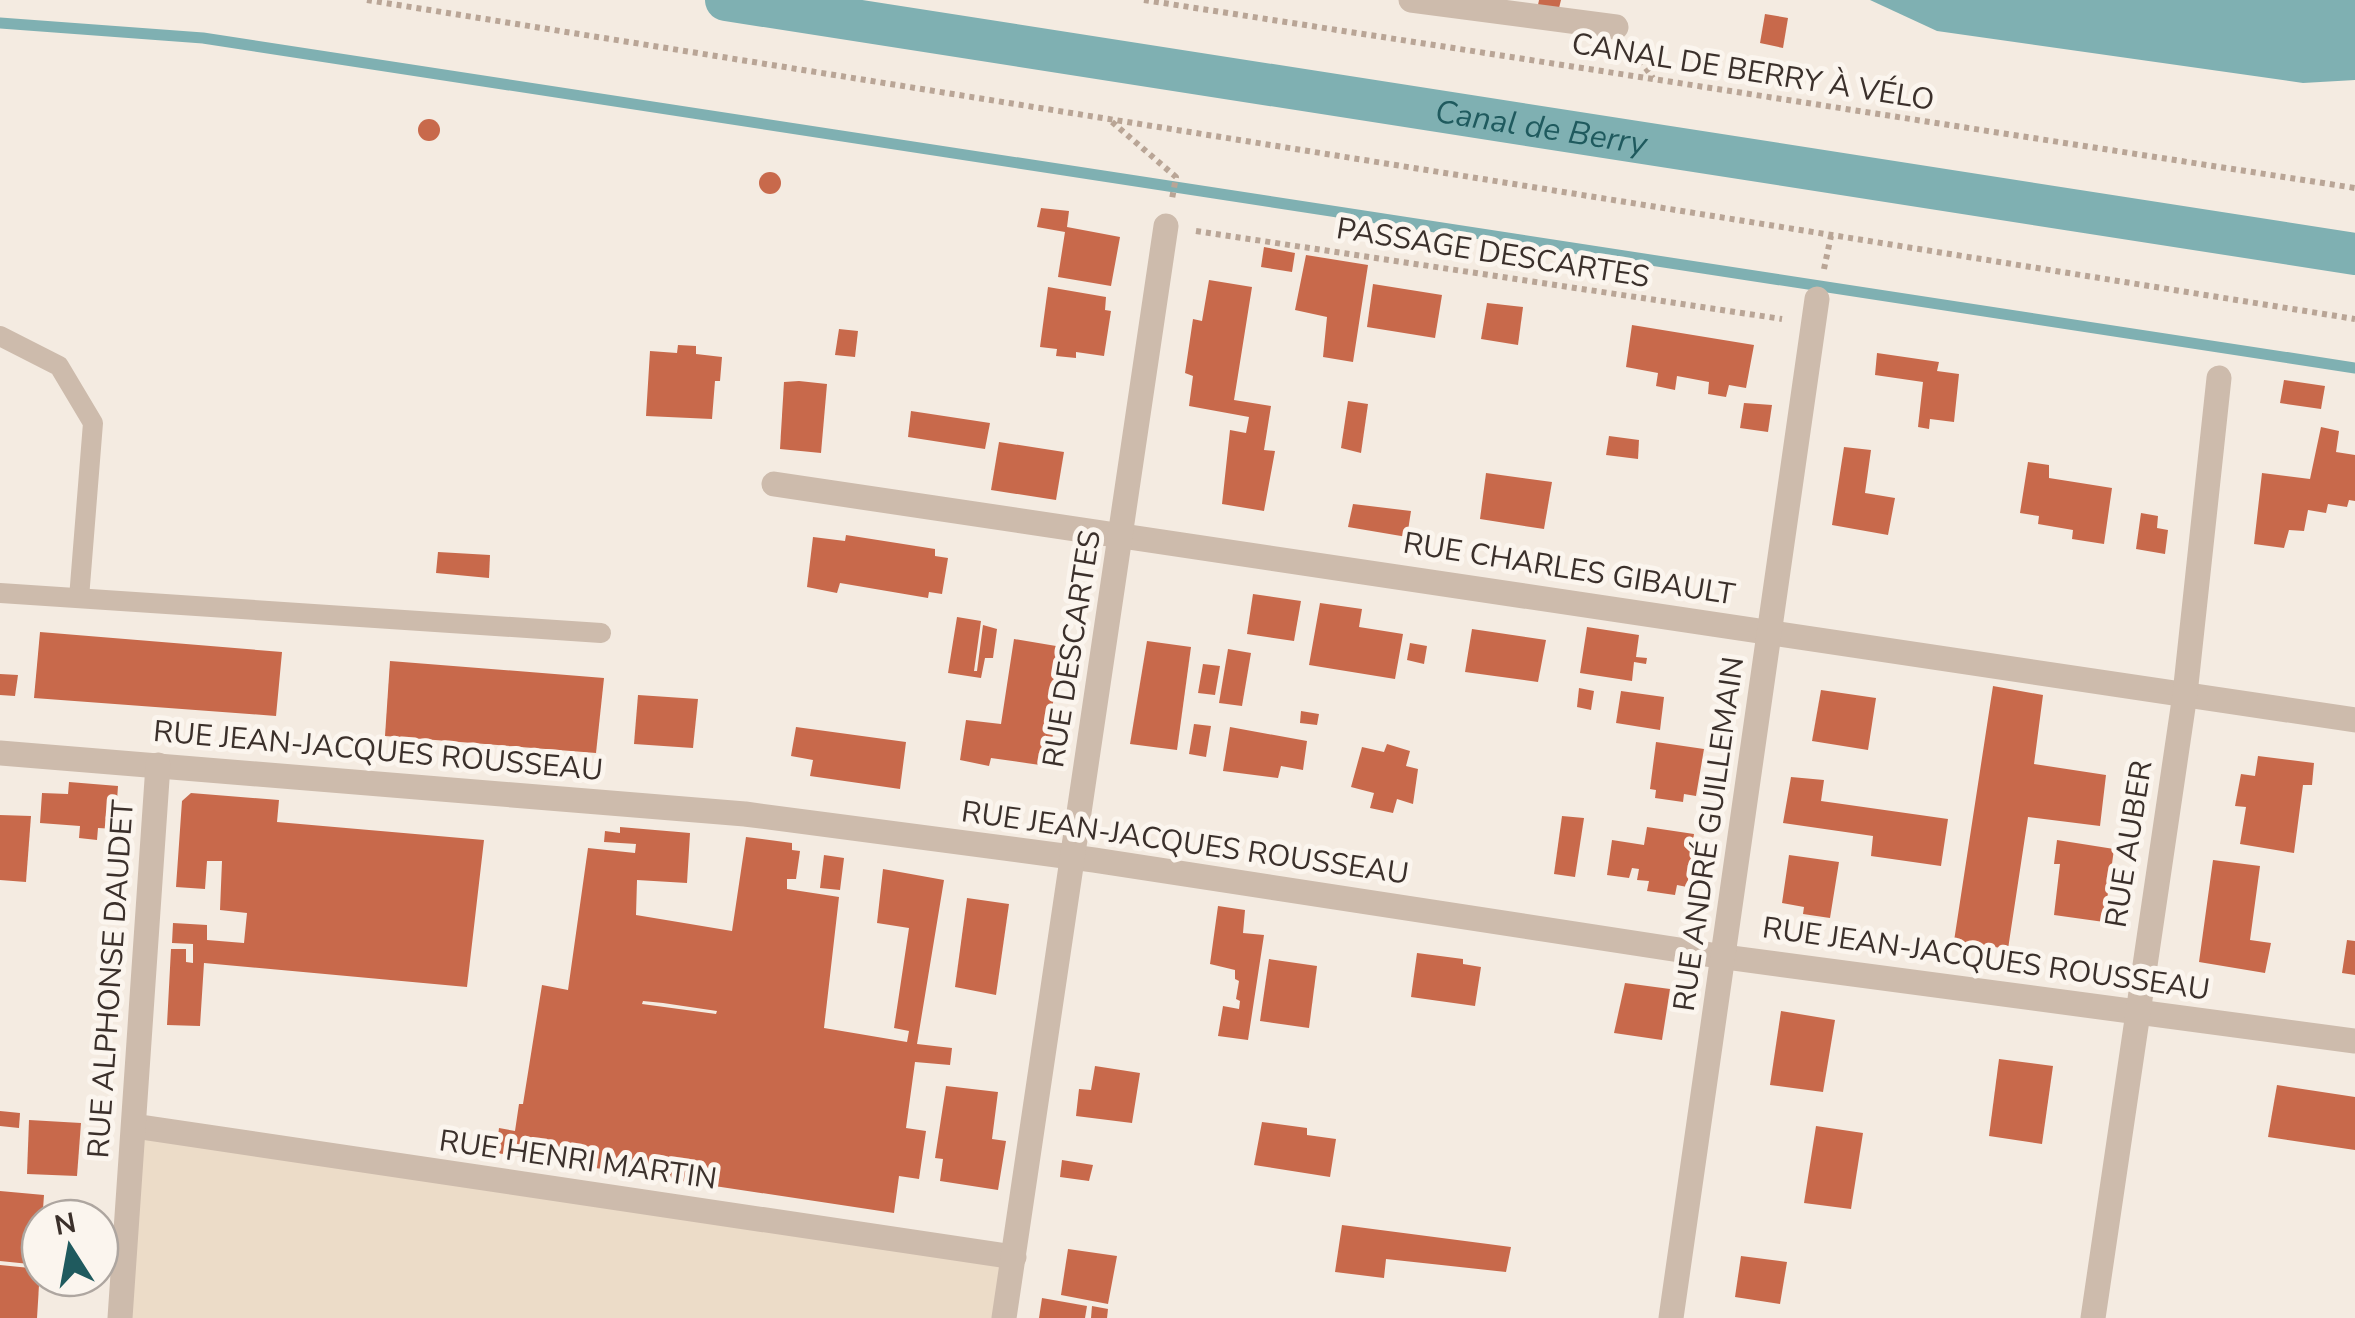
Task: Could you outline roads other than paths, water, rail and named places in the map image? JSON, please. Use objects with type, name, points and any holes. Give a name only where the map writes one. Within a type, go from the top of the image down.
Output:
[{"type":"street","points":[[1411,0],[1616,28]]},
{"type":"street","name":"RUE DESCARTES","points":[[1004,1318],[1166,226]]},
{"type":"street","name":"RUE ANDRÉ GUILLEMAIN","points":[[1671,1318],[1815,311]]},
{"type":"street","name":"RUE AUBER","points":[[2093,1318],[2185,694],[2219,378]]},
{"type":"street","name":"RUE CHARLES GIBAULT","points":[[774,484],[2355,720]]},
{"type":"street","name":"RUE JEAN-JACQUES ROUSSEAU","points":[[0,753],[745,814],[1074,857],[1725,957],[2355,1042]]},
{"type":"street","name":"RUE ALPHONSE DAUDET","points":[[120,1318],[158,765]]},
{"type":"street","name":"RUE HENRI MARTIN","points":[[134,1126],[1014,1257]]},
{"type":"lane","points":[[0,336],[59,366],[93,424],[79,598]]},
{"type":"lane","points":[[0,593],[601,633]]},
{"type":"water","points":[[1870,0],[2355,0],[2355,80],[2303,83],[1937,31]]},
{"type":"waterway","name":"Canal de Berry","points":[[726,0],[2355,254]]},
{"type":"waterway","points":[[0,23],[203,38],[2355,368]]}]
